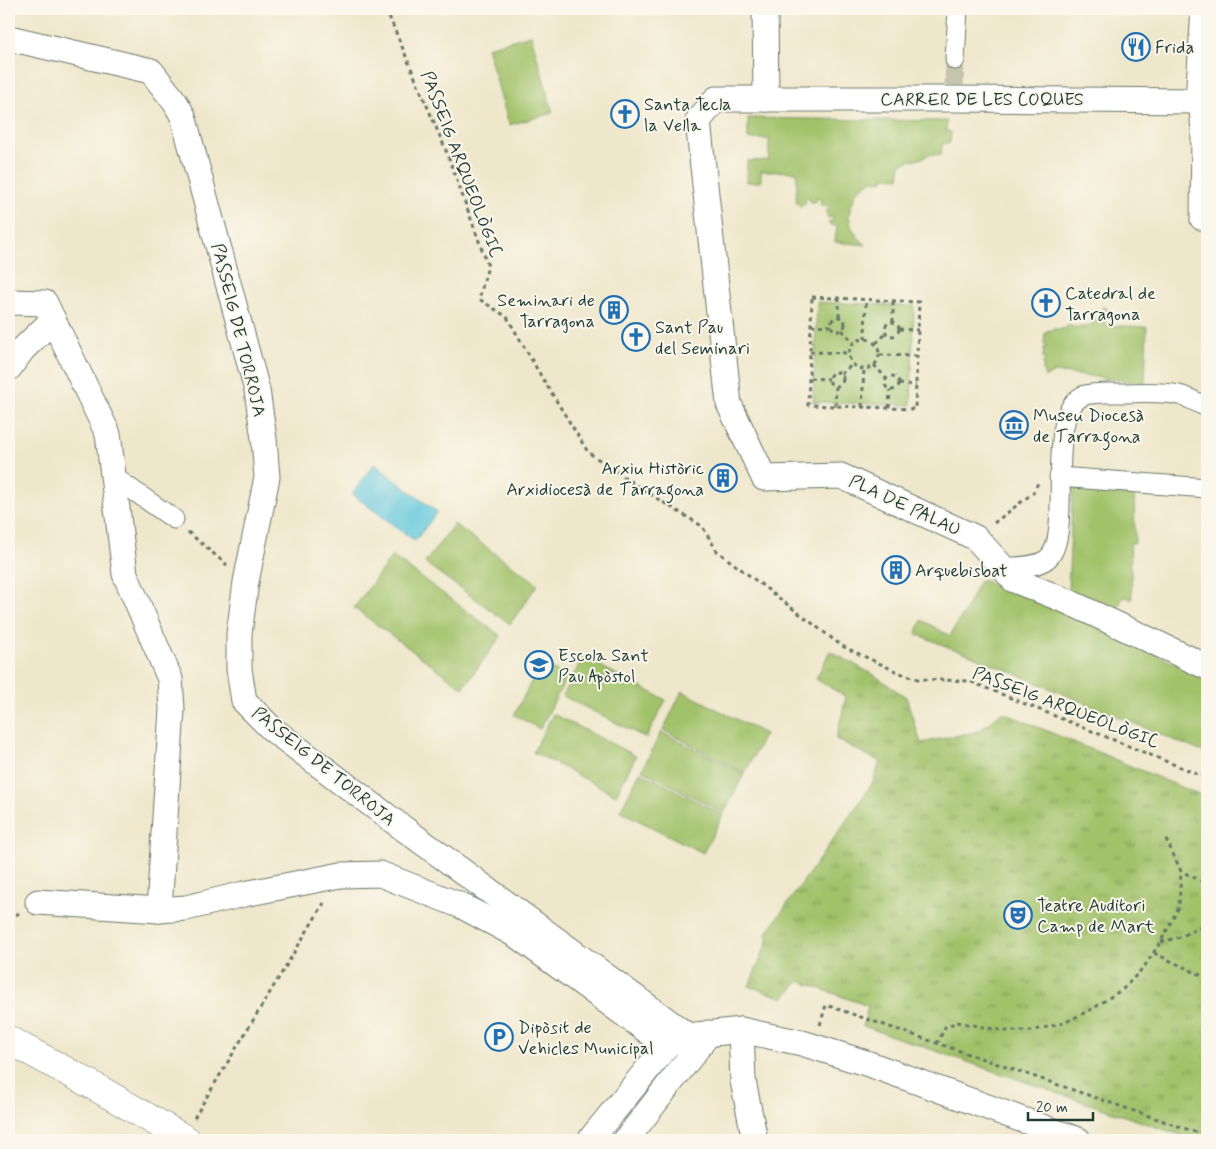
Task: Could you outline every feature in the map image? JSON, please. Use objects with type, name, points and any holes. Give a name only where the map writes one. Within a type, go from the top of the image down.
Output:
[{"type":"street","points":[[765,9],[766,99]]},
{"type":"street","points":[[955,60],[958,9]]},
{"type":"street","points":[[1204,9],[1204,65],[1198,101],[1201,130],[1200,220],[1207,221]]},
{"type":"street","name":"PASSEIG DE TORROJA","points":[[9,38],[151,72],[176,102],[183,116],[258,390],[264,439],[267,477],[246,582],[239,634],[240,669],[244,701],[272,729],[688,1038]]},
{"type":"street","name":"CARRER DE LES COQUES","points":[[764,478],[729,404],[698,121],[716,99],[954,92],[1198,101]]},
{"type":"street","points":[[9,302],[45,303],[108,434],[124,574],[170,679],[172,709],[159,910]]},
{"type":"street","points":[[9,368],[23,349],[53,320]]},
{"type":"street","points":[[1003,568],[1034,564],[1048,559],[1056,547],[1060,517],[1059,476],[1064,424],[1071,406],[1084,395],[1161,393],[1182,395],[1207,407]]},
{"type":"street","name":"PLA DE PALAU","points":[[764,478],[841,476],[976,538],[1014,580],[1069,602],[1207,667]]},
{"type":"street","points":[[1059,476],[1207,488]]},
{"type":"street","points":[[114,477],[174,519]]},
{"type":"street","points":[[38,902],[159,910],[186,908],[244,894],[341,875],[380,874],[462,906],[516,935],[657,1038],[688,1038],[741,1030],[813,1046],[869,1064],[1078,1140]]},
{"type":"street","points":[[741,1030],[743,1081],[755,1140]]},
{"type":"street","points":[[590,1140],[688,1038]]},
{"type":"street","points":[[626,1140],[688,1038]]},
{"type":"street","points":[[9,1040],[92,1085],[184,1139]]},
{"type":"path","name":"PASSEIG ARQUEOLÒGIC","points":[[386,9],[447,153],[488,266],[479,299],[507,317],[588,452],[702,526],[717,551],[842,646],[900,673],[918,679],[968,681],[1207,778]]},
{"type":"path","points":[[812,297],[839,298],[919,302],[915,409],[808,405],[812,297]]},
{"type":"path","points":[[839,298],[839,317]]},
{"type":"path","points":[[865,339],[866,300]]},
{"type":"path","points":[[892,322],[893,301]]},
{"type":"path","points":[[832,326],[833,320],[839,317]]},
{"type":"path","points":[[839,317],[844,320],[845,327],[842,330]]},
{"type":"path","points":[[892,322],[897,324],[899,329]]},
{"type":"path","points":[[887,333],[885,331],[887,324],[892,322]]},
{"type":"path","points":[[811,325],[832,326],[836,330],[842,330],[854,343]]},
{"type":"path","points":[[899,329],[918,330]]},
{"type":"path","points":[[887,333],[896,335],[899,329]]},
{"type":"path","points":[[876,344],[887,333]]},
{"type":"path","points":[[865,339],[876,344],[880,355],[879,360],[874,365],[864,370],[853,364],[849,353],[854,343],[865,339]]},
{"type":"path","points":[[810,352],[849,353]]},
{"type":"path","points":[[880,355],[917,356]]},
{"type":"path","points":[[829,379],[834,373],[841,374],[853,364]]},
{"type":"path","points":[[874,365],[886,378]]},
{"type":"path","points":[[862,407],[864,370]]},
{"type":"path","points":[[836,386],[842,382],[841,374]]},
{"type":"path","points":[[886,378],[894,377],[899,384]]},
{"type":"path","points":[[809,378],[829,379]]},
{"type":"path","points":[[886,378],[885,385],[890,390],[889,408]]},
{"type":"path","points":[[829,379],[831,384],[836,386]]},
{"type":"path","points":[[899,384],[916,384]]},
{"type":"path","points":[[890,390],[896,389],[899,384]]},
{"type":"path","points":[[835,406],[836,386]]},
{"type":"path","points":[[976,538],[1020,502]]},
{"type":"path","points":[[174,519],[246,582]]},
{"type":"path","points":[[937,1044],[945,1027],[957,1022],[1005,1031],[1031,1031],[1064,1024],[1094,1008],[1124,988],[1144,967],[1154,953],[1179,908],[1181,871],[1166,839]]},
{"type":"path","points":[[1181,871],[1207,884]]},
{"type":"path","points":[[184,1139],[341,875]]},
{"type":"path","points":[[1160,943],[1180,937],[1207,924]]},
{"type":"path","points":[[1154,953],[1207,978]]},
{"type":"path","points":[[813,1046],[826,1005],[1207,1136]]},
{"type":"green space","points":[[531,35],[553,113],[509,125],[487,47]]},
{"type":"green space","points":[[748,118],[947,121],[946,131],[951,132],[950,143],[942,144],[941,155],[929,154],[919,159],[905,162],[900,170],[900,178],[884,177],[884,180],[875,181],[874,179],[856,192],[849,217],[851,226],[857,236],[866,245],[835,242],[837,226],[829,225],[829,221],[833,221],[833,217],[828,218],[826,211],[830,208],[829,205],[824,207],[820,204],[821,199],[817,198],[816,202],[810,202],[809,197],[805,199],[806,203],[800,207],[796,203],[797,172],[761,171],[761,182],[747,182],[747,161],[769,160],[769,139],[748,139]]},
{"type":"green space","points":[[817,302],[914,306],[911,405],[813,402]]},
{"type":"green space","points":[[1103,306],[1109,310],[1106,313],[1106,325],[1147,327],[1145,383],[1054,372],[1045,378],[1043,362],[1045,358],[1043,358],[1044,348],[1046,347],[1046,344],[1044,344],[1045,333],[1048,330],[1052,331],[1052,329],[1064,329],[1070,324],[1073,327],[1088,327],[1100,316]]},
{"type":"green space","points":[[1073,482],[1134,488],[1135,543],[1130,543],[1132,600],[1124,596],[1115,613],[1068,592]]},
{"type":"green space","points":[[454,524],[538,584],[510,624],[425,563]]},
{"type":"green space","points":[[392,556],[501,636],[463,688],[354,608]]},
{"type":"green space","points":[[980,580],[1010,588],[1207,678],[1207,754],[916,634],[922,620],[950,636]]},
{"type":"green space","points":[[830,651],[874,675],[906,697],[921,743],[979,731],[1002,712],[1207,798],[1207,1140],[1194,1140],[863,1026],[868,1006],[799,981],[784,998],[749,986],[769,938],[766,934],[873,782],[880,762],[836,739],[846,697],[816,679]]},
{"type":"green space","points":[[583,657],[666,700],[646,738],[563,696]]},
{"type":"green space","points":[[541,663],[567,677],[540,729],[514,715]]},
{"type":"green space","points":[[682,691],[765,734],[745,773],[663,730]]},
{"type":"green space","points":[[553,714],[636,756],[616,795],[533,752]]},
{"type":"green space","points":[[661,732],[744,774],[724,813],[642,770]]},
{"type":"green space","points":[[640,772],[723,815],[703,853],[620,811]]},
{"type":"water","points":[[374,464],[437,512],[415,541],[352,494]]},
{"type":"tunnel","points":[[954,85],[955,60]]},
{"type":"place","name":"Frida","points":[[1136,47]]},
{"type":"place","name":"Santa Tecla la Vella","points":[[625,114]]},
{"type":"place","name":"Catedral de Tarragona","points":[[1046,303]]},
{"type":"place","name":"Seminari de Tarragona","points":[[614,310]]},
{"type":"place","name":"Sant Pau del Seminari","points":[[636,337]]},
{"type":"place","name":"Museu Diocesà de Tarragona","points":[[1014,425]]},
{"type":"place","name":"Arxiu Històric Arxidiocesà de Tarragona","points":[[723,478]]},
{"type":"place","name":"Arquebisbat","points":[[896,570]]},
{"type":"place","name":"Escola Sant Pau Apòstol","points":[[539,665]]},
{"type":"place","name":"Teatre Auditori Camp de Mart","points":[[1018,915]]},
{"type":"place","name":"Dipòsit de Vehicles Municipal","points":[[499,1037]]}]
